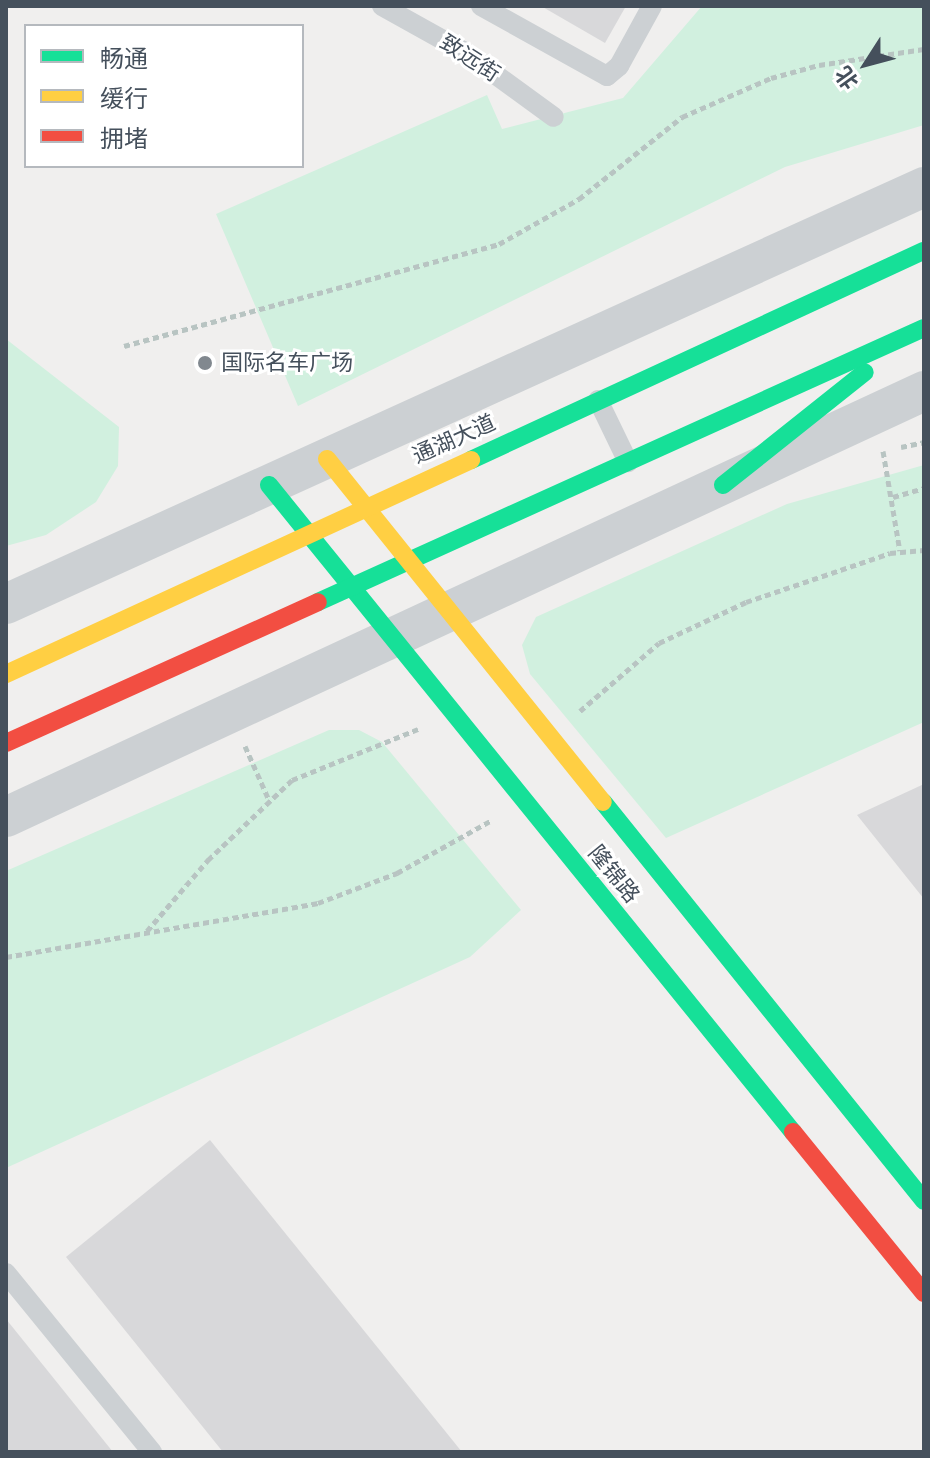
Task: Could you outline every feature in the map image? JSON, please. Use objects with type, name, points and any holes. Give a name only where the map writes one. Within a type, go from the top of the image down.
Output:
[{"type":"main road","name":"通湖大道","points":[[6,674],[364,506],[924,251]]},
{"type":"main road","points":[[6,743],[920,330]]},
{"type":"main road","points":[[723,485],[920,330]]},
{"type":"main road","name":"隆锦路","points":[[327,459],[924,1201]]},
{"type":"main road","name":"隆锦路","points":[[269,485],[388,636],[924,1293]]},
{"type":"street","points":[[6,604],[924,187]]},
{"type":"street","points":[[6,817],[388,636],[924,391]]},
{"type":"lane","name":"致远街","points":[[382,6],[463,51],[554,117]]},
{"type":"lane","points":[[481,6],[607,76],[619,66],[652,6]]},
{"type":"lane","points":[[598,400],[628,462]]},
{"type":"lane","points":[[6,1273],[152,1452]]},
{"type":"path","points":[[124,346],[499,244],[579,199],[682,117],[771,78],[819,65],[924,49]]},
{"type":"path","points":[[883,451],[900,551]]},
{"type":"path","points":[[893,497],[924,488]]},
{"type":"path","points":[[552,739],[610,681],[659,643],[746,602],[900,551],[924,550]]},
{"type":"path","points":[[147,932],[208,860],[292,780],[454,715]]},
{"type":"path","points":[[240,733],[269,800]]},
{"type":"path","points":[[6,957],[318,903],[397,873],[523,801]]},
{"type":"green space","points":[[702,6],[924,6],[924,125],[785,167],[298,406],[216,214],[487,95],[502,129],[623,98]]},
{"type":"green space","points":[[6,339],[119,427],[118,466],[96,502],[46,535],[6,546]]},
{"type":"green space","points":[[924,465],[924,722],[666,838],[530,674],[522,645],[536,617],[787,504]]},
{"type":"green space","points":[[329,730],[359,730],[382,742],[521,910],[470,957],[6,1168],[6,871]]},
{"type":"building","points":[[541,6],[626,6],[605,43]]},
{"type":"building","points":[[924,784],[924,899],[857,815]]},
{"type":"building","points":[[210,1140],[462,1452],[223,1452],[66,1257]]},
{"type":"building","points":[[6,1319],[113,1452],[6,1452]]},
{"type":"traffic: fast","points":[[471,460],[924,251]]},
{"type":"traffic: fast","points":[[318,602],[924,328]]},
{"type":"traffic: fast","points":[[723,485],[865,372]]},
{"type":"traffic: fast","points":[[269,485],[793,1132]]},
{"type":"traffic: fast","points":[[603,802],[924,1201]]},
{"type":"traffic: slow","points":[[327,459],[603,802]]},
{"type":"traffic: slow","points":[[6,674],[471,460]]},
{"type":"traffic: jam","points":[[6,743],[318,602]]},
{"type":"traffic: jam","points":[[793,1132],[924,1293]]},
{"type":"place","name":"国际名车广场","points":[[205,363]]}]
